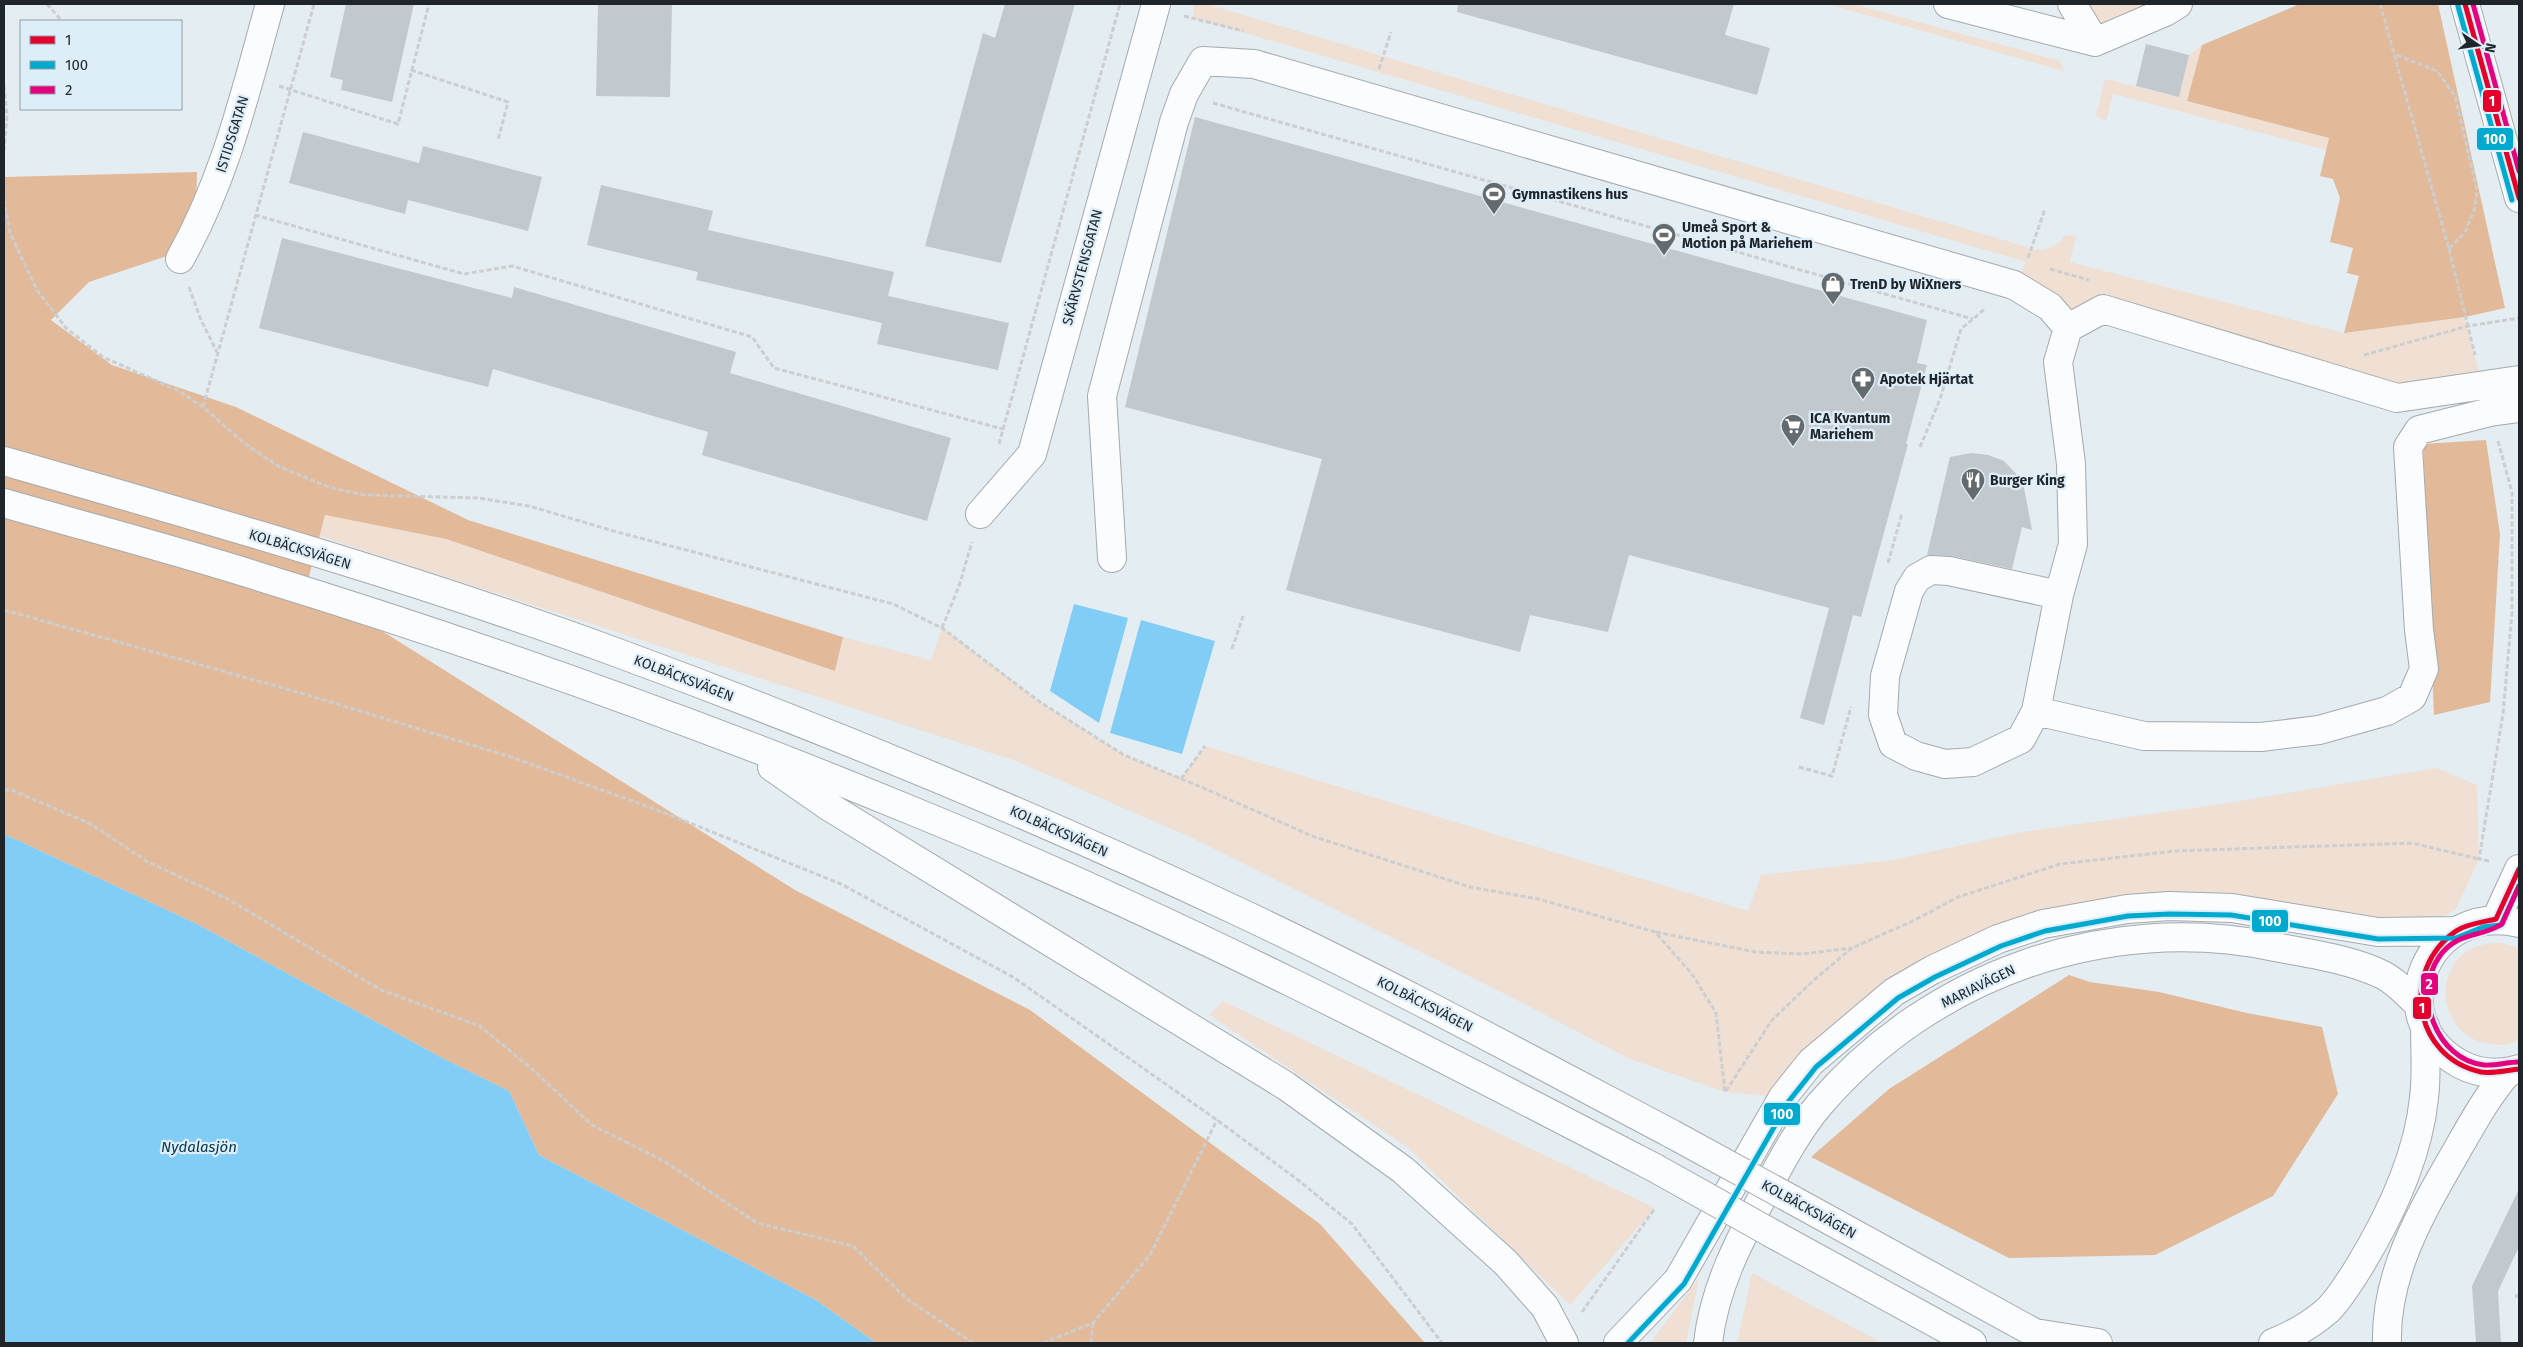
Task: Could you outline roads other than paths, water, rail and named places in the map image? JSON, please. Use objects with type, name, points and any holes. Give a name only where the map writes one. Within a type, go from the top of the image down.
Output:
[{"type":"main road","name":"ISTIDSGATAN","points":[[180,259],[200,224],[218,182],[270,4]]},
{"type":"main road","name":"SKÄRVSTENSGATAN","points":[[980,514],[1032,454],[1156,4]]},
{"type":"main road","points":[[1948,4],[2095,42],[2165,12],[2178,4]]},
{"type":"main road","points":[[2072,4],[2095,42]]},
{"type":"main road","points":[[2470,5],[2519,198]]},
{"type":"main road","points":[[1112,558],[1102,396],[1174,122],[1184,94],[1204,61],[1254,64],[2014,285],[2050,307],[2068,328]]},
{"type":"main road","points":[[2059,595],[1950,571],[1931,570],[1917,578],[1909,591],[1885,676],[1883,715],[1893,744],[1916,756],[1945,764],[1973,762],[2021,739],[2036,711],[2059,595],[2073,544],[2071,464],[2058,362],[2068,328],[2103,309],[2397,398],[2519,380]]},
{"type":"main road","points":[[2397,398],[2419,430]]},
{"type":"main road","points":[[2036,711],[2144,736],[2261,737],[2319,730],[2387,711],[2412,697],[2424,669],[2419,630],[2408,447],[2419,430],[2490,412],[2519,408]]},
{"type":"main road","name":"KOLBÄCKSVÄGEN","points":[[4,461],[145,501],[464,599],[616,652],[779,714],[1023,815],[1236,910],[1395,988],[1672,1134],[2044,1338],[2098,1343]]},
{"type":"main road","points":[[4,503],[252,574],[456,640],[601,690],[921,814],[1222,948],[1382,1026],[1655,1168],[1972,1343]]},
{"type":"main road","points":[[733,740],[828,806],[1286,1086],[1403,1170],[1506,1263],[1545,1307],[1564,1342]]},
{"type":"main road","points":[[1618,1343],[1678,1280],[1783,1097],[1811,1062],[1894,992],[1932,970],[1998,940],[2043,924],[2127,909],[2169,906],[2232,908],[2378,932],[2454,931],[2482,920],[2508,921],[2519,869]]},
{"type":"main road","points":[[2273,1343],[2296,1333],[2328,1309],[2350,1282],[2374,1241],[2394,1200],[2415,1146],[2424,1098],[2422,1016],[2419,988],[2430,956],[2454,931]]},
{"type":"main road","name":"MARIAVÄGEN","points":[[1708,1343],[1718,1291],[1738,1241],[1791,1146],[1820,1105],[1881,1044],[1911,1021],[1980,982],[2048,955],[2110,941],[2174,936],[2249,941],[2331,958],[2366,968],[2396,984],[2422,1016],[2435,1044],[2468,1068],[2488,1073],[2514,1070]]},
{"type":"main road","points":[[2388,1343],[2387,1323],[2395,1278],[2408,1243],[2431,1196],[2491,1091],[2514,1070]]},
{"type":"water","points":[[1074,604],[1128,618],[1099,723],[1050,691]]},
{"type":"water","points":[[1141,620],[1215,641],[1182,754],[1110,733]]},
{"type":"water","name":"Nydalasjön","points":[[4,834],[197,924],[444,1059],[509,1091],[539,1155],[816,1300],[876,1343],[4,1343]]},
{"type":"place","name":"Gymnastikens hus","points":[[1494,215]]},
{"type":"place","name":"Umeå Sport & Motion på Mariehem","points":[[1664,256]]},
{"type":"place","name":"TrenD by WiXners","points":[[1833,305]]},
{"type":"place","name":"Apotek Hjärtat","points":[[1863,400]]},
{"type":"place","name":"ICA Kvantum Mariehem","points":[[1793,447]]},
{"type":"place","name":"Burger King","points":[[1973,501]]}]
